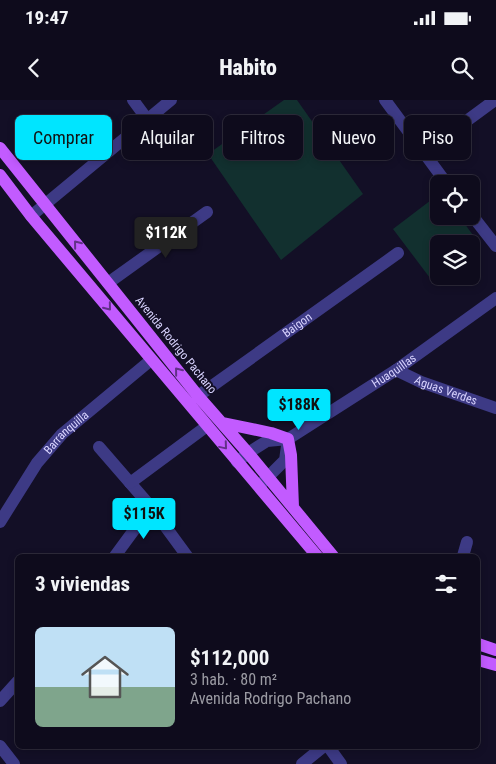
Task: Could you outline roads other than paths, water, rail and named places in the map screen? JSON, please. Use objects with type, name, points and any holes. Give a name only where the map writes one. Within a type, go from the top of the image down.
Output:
[{"type":"main road","name":"Avenida Rodrigo Pachano","points":[[0,148],[198,396],[223,423],[331,554]]},
{"type":"main road","points":[[0,175],[31,216],[315,554]]},
{"type":"main road","points":[[223,423],[271,433],[288,439],[291,455],[293,507]]},
{"type":"main road","points":[[480,645],[496,650]]},
{"type":"main road","points":[[480,661],[496,665]]},
{"type":"street","points":[[133,100],[144,115]]},
{"type":"street","points":[[153,115],[170,100]]},
{"type":"street","points":[[386,100],[404,126]]},
{"type":"street","points":[[471,117],[495,100]]},
{"type":"street","points":[[31,216],[44,203],[122,140]]},
{"type":"street","points":[[428,160],[440,175]]},
{"type":"street","points":[[108,283],[207,212]]},
{"type":"street","points":[[480,225],[496,246]]},
{"type":"street","name":"Baigon","points":[[198,396],[398,253]]},
{"type":"street","name":"Huaquillas","points":[[288,439],[396,370],[496,298]]},
{"type":"street","name":"Barranquilla","points":[[0,522],[37,463],[62,434],[151,360]]},
{"type":"street","name":"Aguas Verdes","points":[[396,370],[421,382],[496,408]]},
{"type":"street","points":[[130,483],[207,426]]},
{"type":"street","points":[[237,462],[267,441],[288,439],[285,460],[258,487]]},
{"type":"street","points":[[99,446],[151,507],[186,554]]},
{"type":"street","points":[[116,554],[151,507]]},
{"type":"street","points":[[464,554],[467,542]]},
{"type":"street","points":[[0,701],[15,684]]},
{"type":"street","points":[[0,746],[14,764]]},
{"type":"street","points":[[302,764],[322,749]]},
{"type":"street","points":[[328,749],[341,764]]}]
